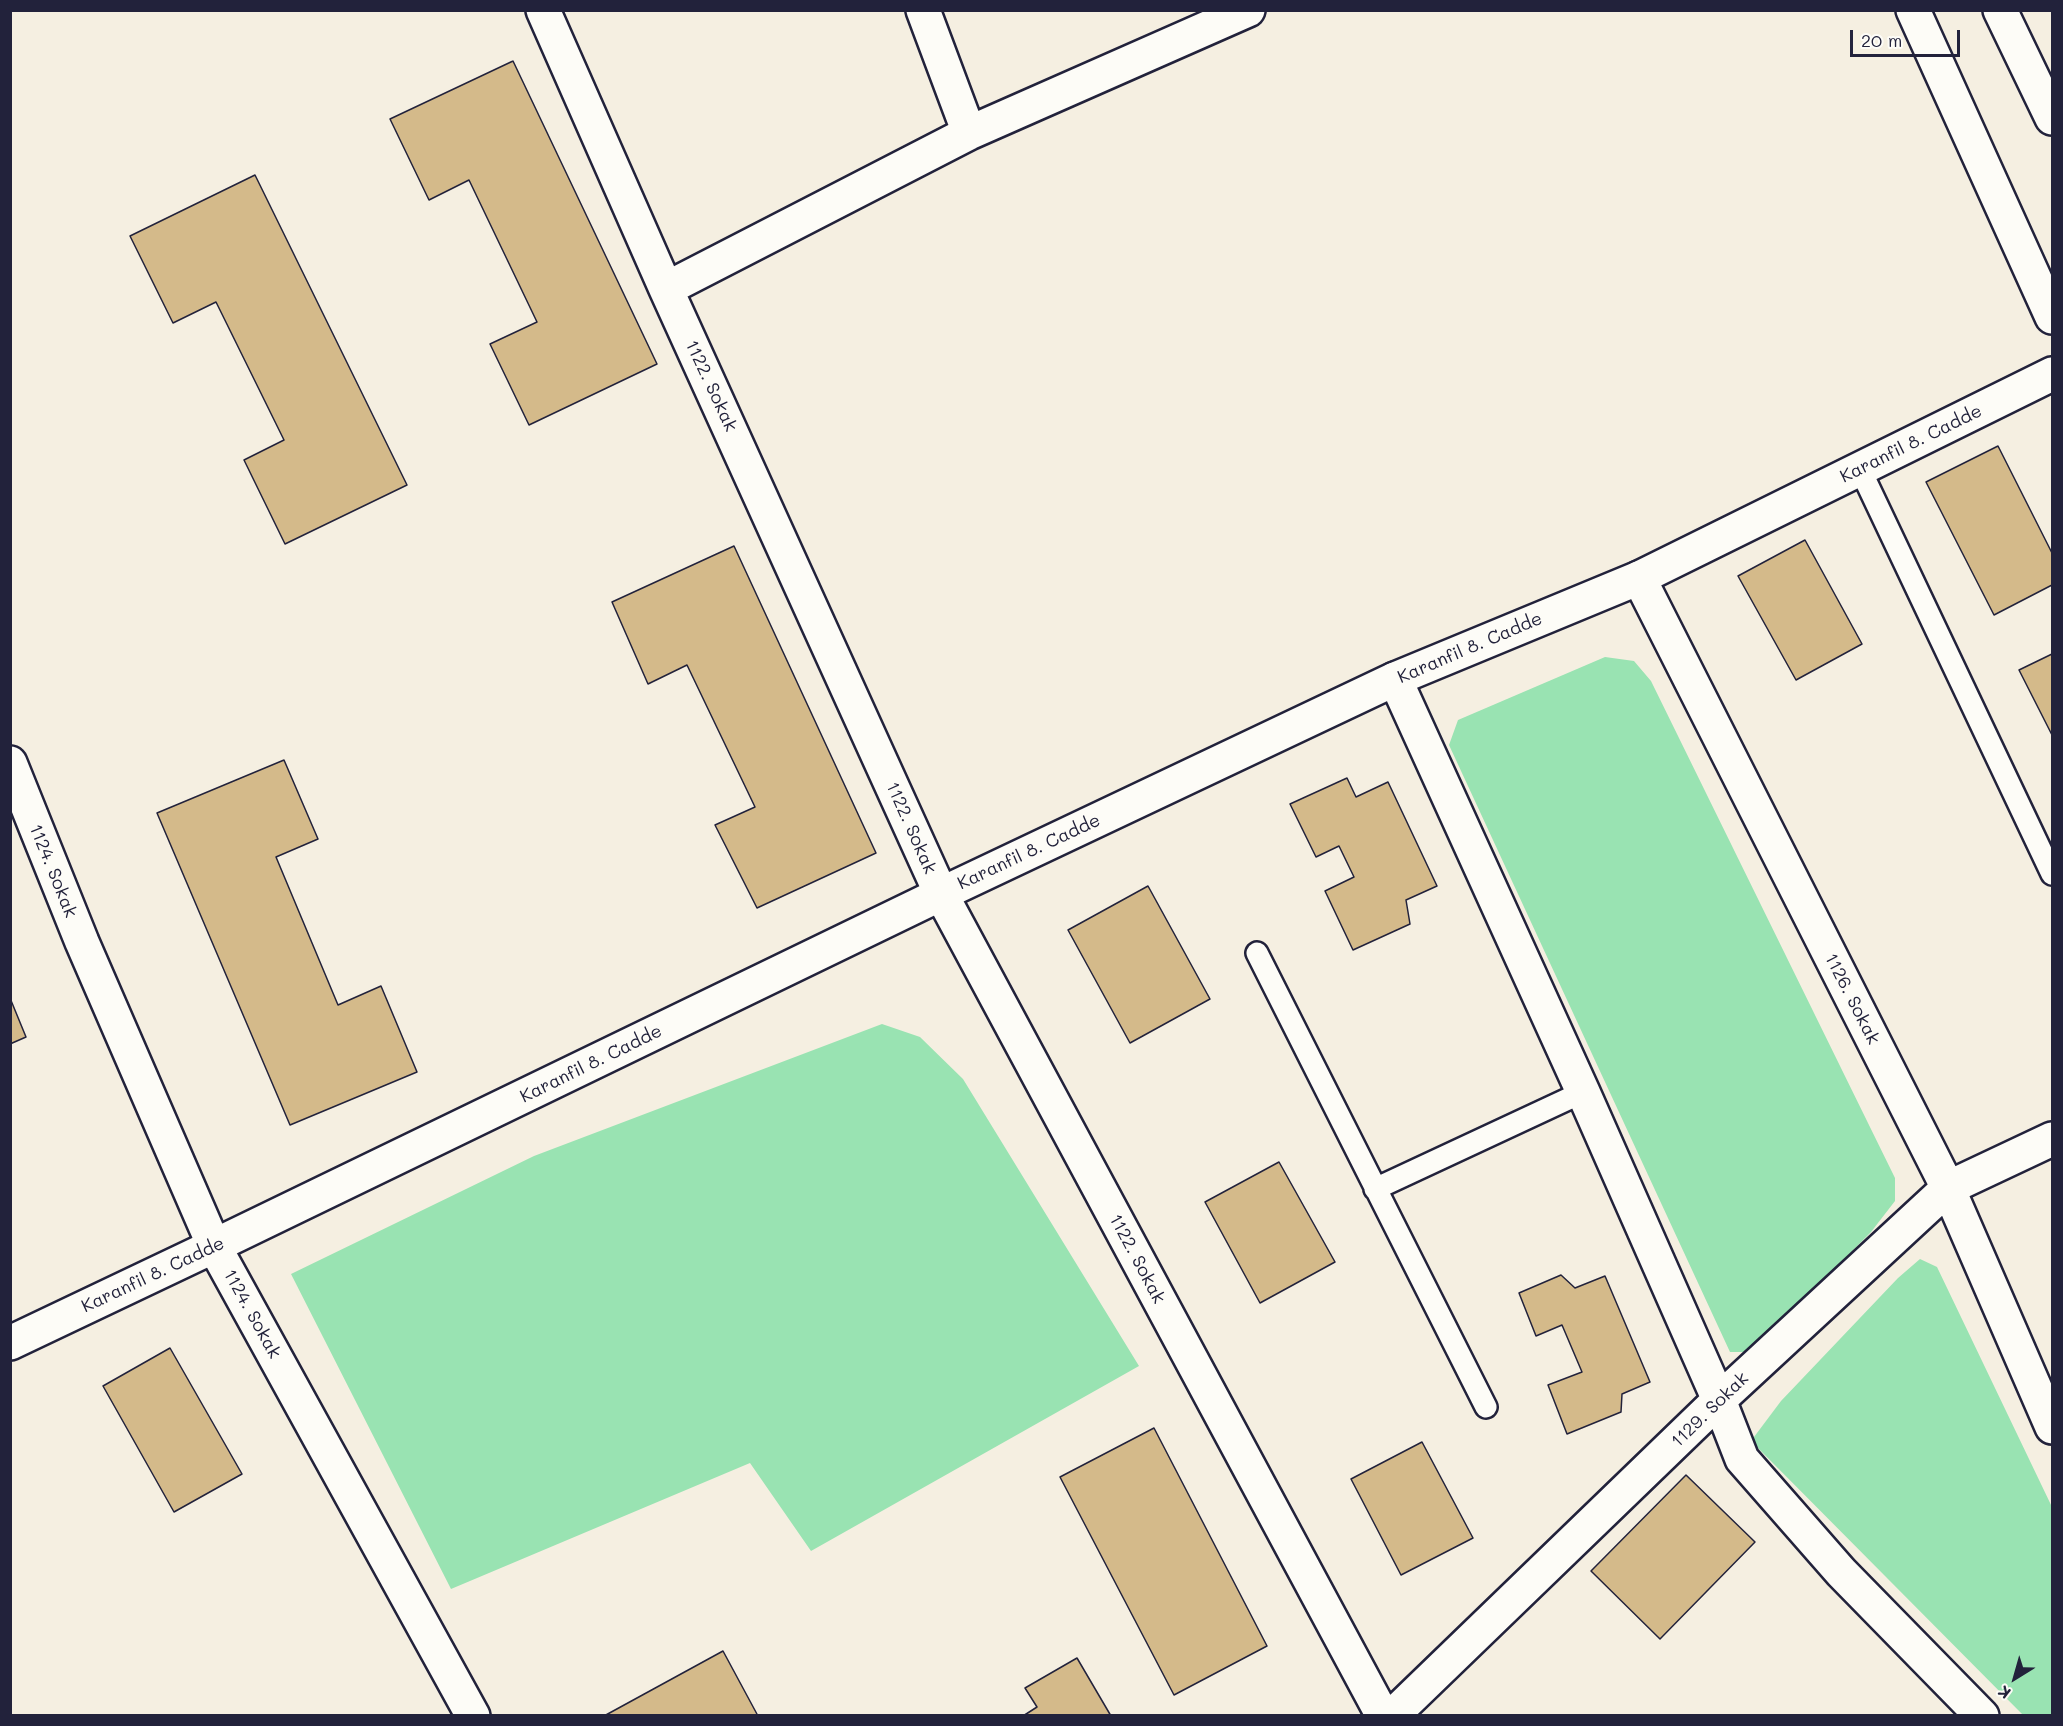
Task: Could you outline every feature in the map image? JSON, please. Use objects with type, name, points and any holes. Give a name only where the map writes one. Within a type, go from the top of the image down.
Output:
[{"type":"street","name":"1122. Sokak","points":[[543,10],[666,289],[941,894],[1383,1716]]},
{"type":"street","points":[[922,10],[969,134]]},
{"type":"street","points":[[666,289],[969,134],[1248,10]]},
{"type":"street","points":[[1913,10],[2052,317]]},
{"type":"street","points":[[2000,10],[2052,118]]},
{"type":"street","name":"Karanfil 8. Cadde","points":[[10,1343],[941,894],[1395,679],[1638,578],[2052,374]]},
{"type":"street","name":"1126. Sokak","points":[[1638,578],[1948,1188],[2052,1427]]},
{"type":"street","points":[[1395,679],[1583,1092],[1719,1400],[1742,1459],[1841,1572],[1982,1716]]},
{"type":"street","name":"1124. Sokak","points":[[10,763],[82,942],[214,1246],[473,1716]]},
{"type":"street","name":"1129. Sokak","points":[[1392,1716],[1719,1400],[1948,1188],[2052,1138]]},
{"type":"lane","points":[[1860,469],[2052,874]]},
{"type":"lane","points":[[1257,953],[1486,1407]]},
{"type":"lane","points":[[1375,1189],[1583,1092]]},
{"type":"green space","points":[[1605,657],[1634,661],[1651,681],[1895,1178],[1895,1201],[1871,1232],[1750,1352],[1730,1352],[1449,745],[1458,720]]},
{"type":"green space","points":[[882,1024],[920,1037],[963,1079],[1139,1366],[811,1551],[750,1463],[451,1589],[291,1274],[534,1156]]},
{"type":"green space","points":[[1920,1259],[1937,1267],[2052,1507],[2052,1715],[2023,1715],[1751,1441],[1781,1401],[1898,1278]]},
{"type":"building","points":[[513,61],[657,364],[529,425],[490,344],[537,322],[469,180],[429,200],[390,119]]},
{"type":"building","points":[[255,175],[407,485],[285,544],[244,460],[284,440],[216,302],[173,323],[130,236]]},
{"type":"building","points":[[1998,446],[2052,553],[2052,585],[1994,615],[1926,482]]},
{"type":"building","points":[[1805,540],[1862,644],[1796,680],[1738,576]]},
{"type":"building","points":[[734,546],[876,853],[757,908],[715,825],[755,807],[687,665],[648,684],[612,602]]},
{"type":"building","points":[[2052,654],[2052,735],[2019,670]]},
{"type":"building","points":[[284,760],[318,839],[276,857],[338,1005],[381,986],[417,1072],[290,1125],[157,813]]},
{"type":"building","points":[[1347,778],[1356,797],[1388,782],[1437,886],[1406,900],[1410,924],[1353,950],[1325,891],[1354,877],[1339,846],[1316,857],[1290,804]]},
{"type":"building","points":[[1148,886],[1210,999],[1130,1043],[1068,930]]},
{"type":"building","points":[[10,998],[26,1037],[10,1044]]},
{"type":"building","points":[[1279,1162],[1335,1262],[1260,1303],[1205,1202]]},
{"type":"building","points":[[1561,1275],[1575,1288],[1605,1276],[1650,1382],[1622,1394],[1621,1412],[1567,1434],[1548,1385],[1582,1372],[1562,1325],[1536,1336],[1519,1293]]},
{"type":"building","points":[[170,1348],[242,1474],[174,1512],[103,1386]]},
{"type":"building","points":[[1154,1428],[1267,1646],[1174,1695],[1060,1477]]},
{"type":"building","points":[[1422,1442],[1473,1538],[1401,1575],[1351,1479]]},
{"type":"building","points":[[1686,1475],[1755,1542],[1660,1639],[1591,1571]]},
{"type":"building","points":[[723,1651],[758,1716],[604,1716]]},
{"type":"building","points":[[1077,1658],[1111,1716],[1023,1716],[1037,1707],[1025,1688]]}]
